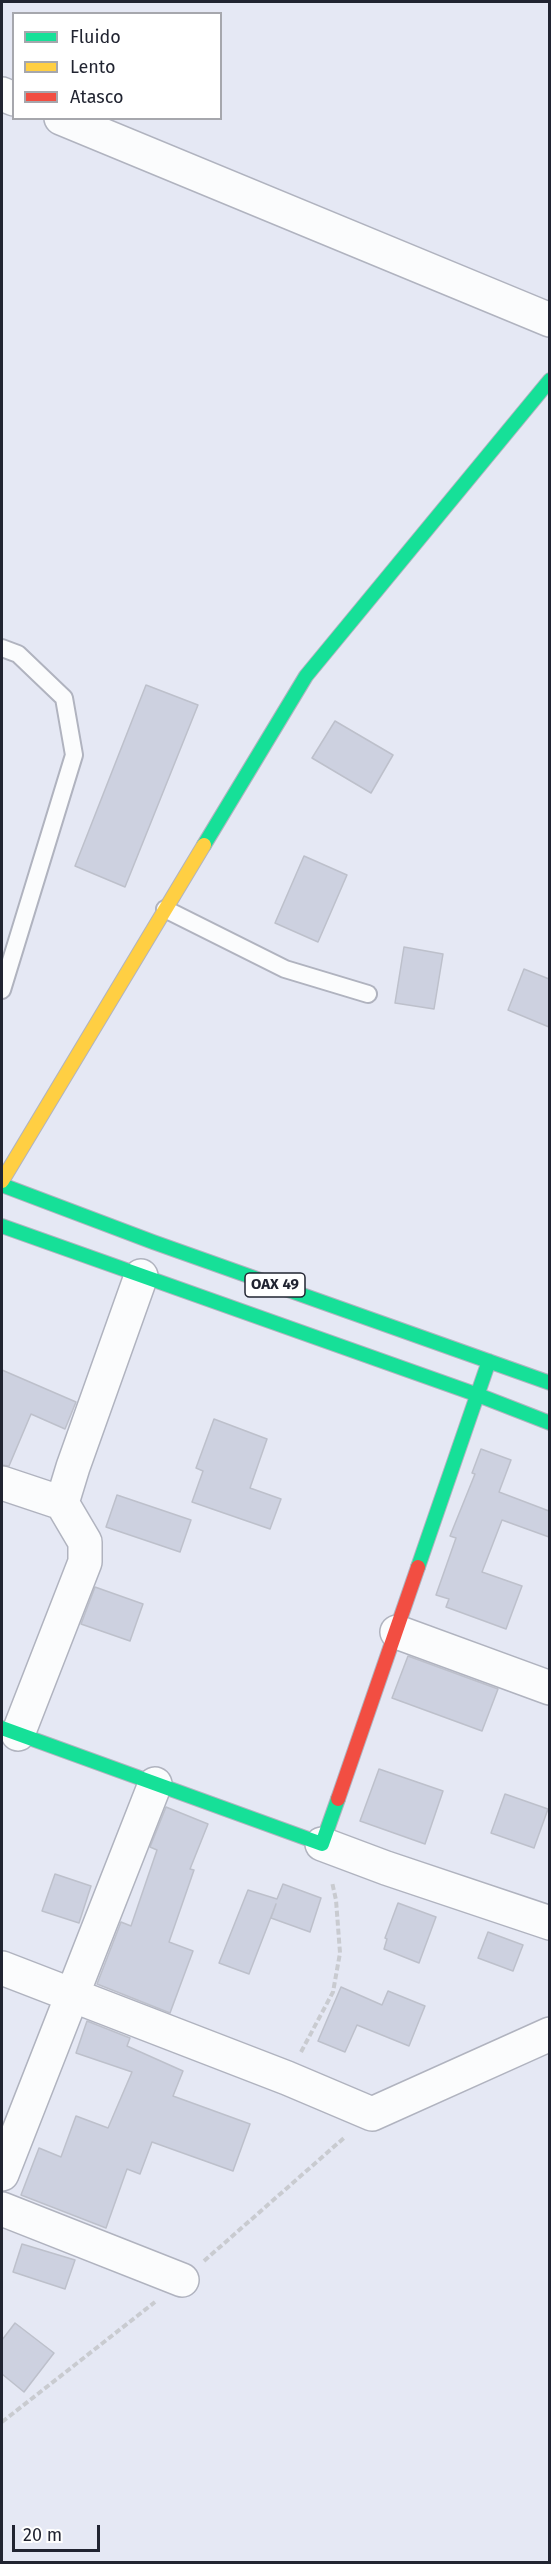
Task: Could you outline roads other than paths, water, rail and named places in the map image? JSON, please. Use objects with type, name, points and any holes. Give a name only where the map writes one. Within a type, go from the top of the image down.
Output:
[{"type":"street","points":[[66,120],[549,320]]},
{"type":"street","points":[[2,1183],[306,676],[549,380]]},
{"type":"street","name":"OAX 49","points":[[2,1183],[549,1383]]},
{"type":"street","name":"OAX 49","points":[[2,1226],[478,1395],[549,1423]]},
{"type":"street","points":[[62,1503],[141,1275]]},
{"type":"street","points":[[322,1844],[489,1361]]},
{"type":"street","points":[[2,1483],[62,1503],[85,1542],[85,1562],[10,1731],[386,1868],[549,1923]]},
{"type":"street","points":[[397,1632],[549,1688]]},
{"type":"street","points":[[2,2175],[155,1784]]},
{"type":"street","points":[[2,1968],[287,2078],[372,2114],[549,2034]]},
{"type":"street","points":[[2,2209],[182,2280]]},
{"type":"lane","points":[[2,648],[18,654],[64,698],[74,755],[2,990]]},
{"type":"lane","points":[[165,909],[285,969],[368,994]]}]
